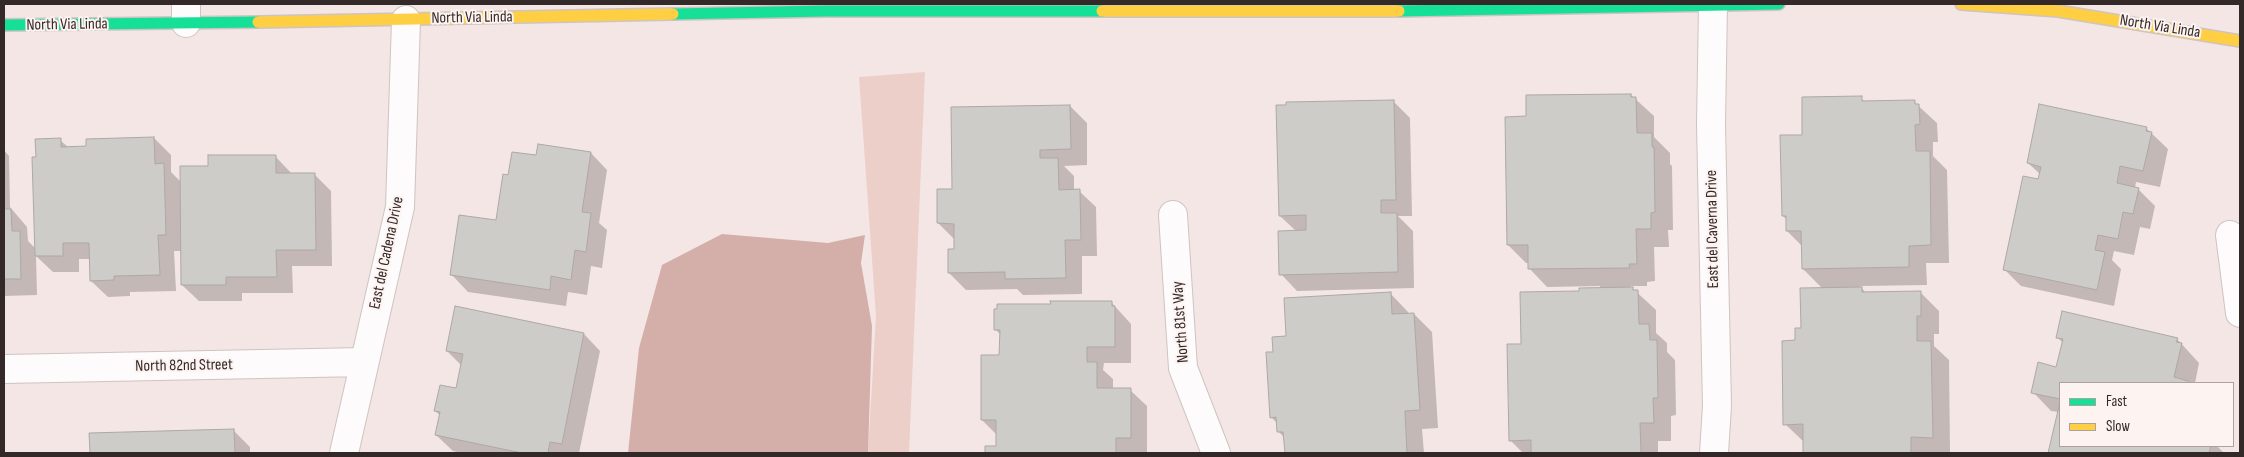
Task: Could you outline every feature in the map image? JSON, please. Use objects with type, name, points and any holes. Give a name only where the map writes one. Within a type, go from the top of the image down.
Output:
[{"type":"street","name":"North Via Linda","points":[[4,25],[186,13],[406,20],[825,7],[1452,7],[1779,4]]},
{"type":"street","name":"North Via Linda","points":[[1961,4],[2058,11],[2240,41]]},
{"type":"street","name":"East del Caverna Drive","points":[[1712,6],[1711,124],[1717,406],[1714,453]]},
{"type":"street","name":"East del Cadena Drive","points":[[344,453],[400,208],[406,20]]},
{"type":"street","name":"North 81st Way","points":[[1173,215],[1183,368],[1216,453]]},
{"type":"street","points":[[2230,235],[2240,313]]},
{"type":"street","name":"North 82nd Street","points":[[4,369],[364,362]]},
{"type":"shaded area","points":[[925,72],[909,453],[868,453],[876,316],[859,77]]},
{"type":"shaded area","points":[[722,234],[828,243],[865,235],[861,263],[872,326],[868,453],[628,453],[639,348],[662,265]]},
{"type":"building","points":[[1631,94],[1631,97],[1636,97],[1637,133],[1652,133],[1652,147],[1654,147],[1655,212],[1651,213],[1651,229],[1636,229],[1637,264],[1629,264],[1630,268],[1528,269],[1528,245],[1507,245],[1505,117],[1526,116],[1526,95]]},
{"type":"building","points":[[1862,96],[1862,101],[1915,100],[1915,104],[1919,104],[1920,124],[1915,125],[1916,151],[1930,151],[1931,245],[1909,246],[1909,267],[1802,269],[1801,231],[1786,231],[1786,216],[1782,216],[1780,135],[1802,135],[1802,97]]},
{"type":"building","points":[[1394,100],[1396,200],[1381,200],[1381,213],[1397,213],[1398,272],[1279,275],[1278,231],[1306,230],[1306,215],[1279,216],[1276,105],[1286,105],[1286,102]]},
{"type":"building","points":[[2039,104],[2147,127],[2146,131],[2152,132],[2143,171],[2120,166],[2117,183],[2139,188],[2133,214],[2123,212],[2118,239],[2098,235],[2095,250],[2105,252],[2097,290],[2003,270],[2023,176],[2038,179],[2041,167],[2027,163]]},
{"type":"building","points":[[1070,105],[1071,149],[1040,150],[1040,158],[1058,158],[1059,190],[1080,189],[1081,240],[1065,240],[1066,278],[1005,279],[1005,272],[948,273],[948,249],[954,249],[954,224],[937,223],[937,189],[952,189],[951,107]]},
{"type":"building","points":[[154,137],[155,164],[164,163],[166,235],[158,235],[160,275],[114,276],[114,280],[90,281],[89,243],[63,243],[63,256],[35,256],[32,157],[36,157],[35,139],[61,138],[61,147],[86,146],[86,139]]},
{"type":"building","points":[[538,144],[591,152],[582,212],[591,213],[586,252],[575,250],[571,280],[551,276],[550,290],[450,275],[459,215],[496,220],[503,174],[508,175],[512,152],[536,155]]},
{"type":"building","points":[[208,155],[276,155],[276,173],[315,173],[316,250],[276,250],[277,277],[226,277],[226,285],[181,285],[180,166],[208,166]]},
{"type":"building","points":[[4,209],[11,209],[12,231],[20,231],[21,279],[4,279]]},
{"type":"building","points":[[1633,287],[1633,290],[1638,290],[1639,324],[1649,324],[1650,340],[1657,340],[1658,398],[1653,398],[1654,423],[1640,423],[1641,453],[1531,453],[1531,440],[1509,441],[1507,344],[1521,344],[1520,292],[1579,291],[1579,288]]},
{"type":"building","points":[[1862,287],[1862,292],[1921,291],[1921,316],[1917,316],[1917,341],[1931,341],[1933,438],[1911,437],[1911,453],[1803,453],[1803,424],[1783,425],[1782,341],[1795,340],[1795,328],[1801,328],[1800,288]]},
{"type":"building","points":[[1391,292],[1392,314],[1414,313],[1420,410],[1405,411],[1407,453],[1285,453],[1283,432],[1277,432],[1276,417],[1270,418],[1266,352],[1273,352],[1272,337],[1286,336],[1284,298]]},
{"type":"building","points":[[1050,301],[1112,301],[1112,306],[1115,306],[1115,347],[1087,347],[1087,362],[1097,362],[1097,388],[1131,388],[1131,438],[1116,438],[1116,453],[985,453],[985,446],[996,446],[996,420],[981,420],[981,355],[999,355],[1000,330],[994,330],[994,309],[997,309],[997,304],[1051,304]]},
{"type":"building","points":[[455,306],[584,333],[562,444],[550,442],[548,453],[522,453],[435,435],[440,412],[434,411],[440,385],[456,388],[463,354],[446,351]]},
{"type":"building","points":[[2062,311],[2178,338],[2176,342],[2182,343],[2174,377],[2188,382],[2059,382],[2059,399],[2031,393],[2038,362],[2056,367],[2063,339],[2056,338]]},
{"type":"building","points":[[2059,406],[2059,447],[2211,447],[2209,453],[2048,453]]},
{"type":"building","points":[[234,429],[235,453],[90,453],[89,433]]},
{"type":"traffic: fast","points":[[1399,11],[1779,4]]},
{"type":"traffic: fast","points":[[673,14],[825,11],[1102,11]]},
{"type":"traffic: fast","points":[[4,25],[258,22]]},
{"type":"traffic: slow","points":[[1961,4],[2058,11],[2240,41]]},
{"type":"traffic: slow","points":[[1102,11],[1399,11]]},
{"type":"traffic: slow","points":[[258,22],[673,14]]}]
